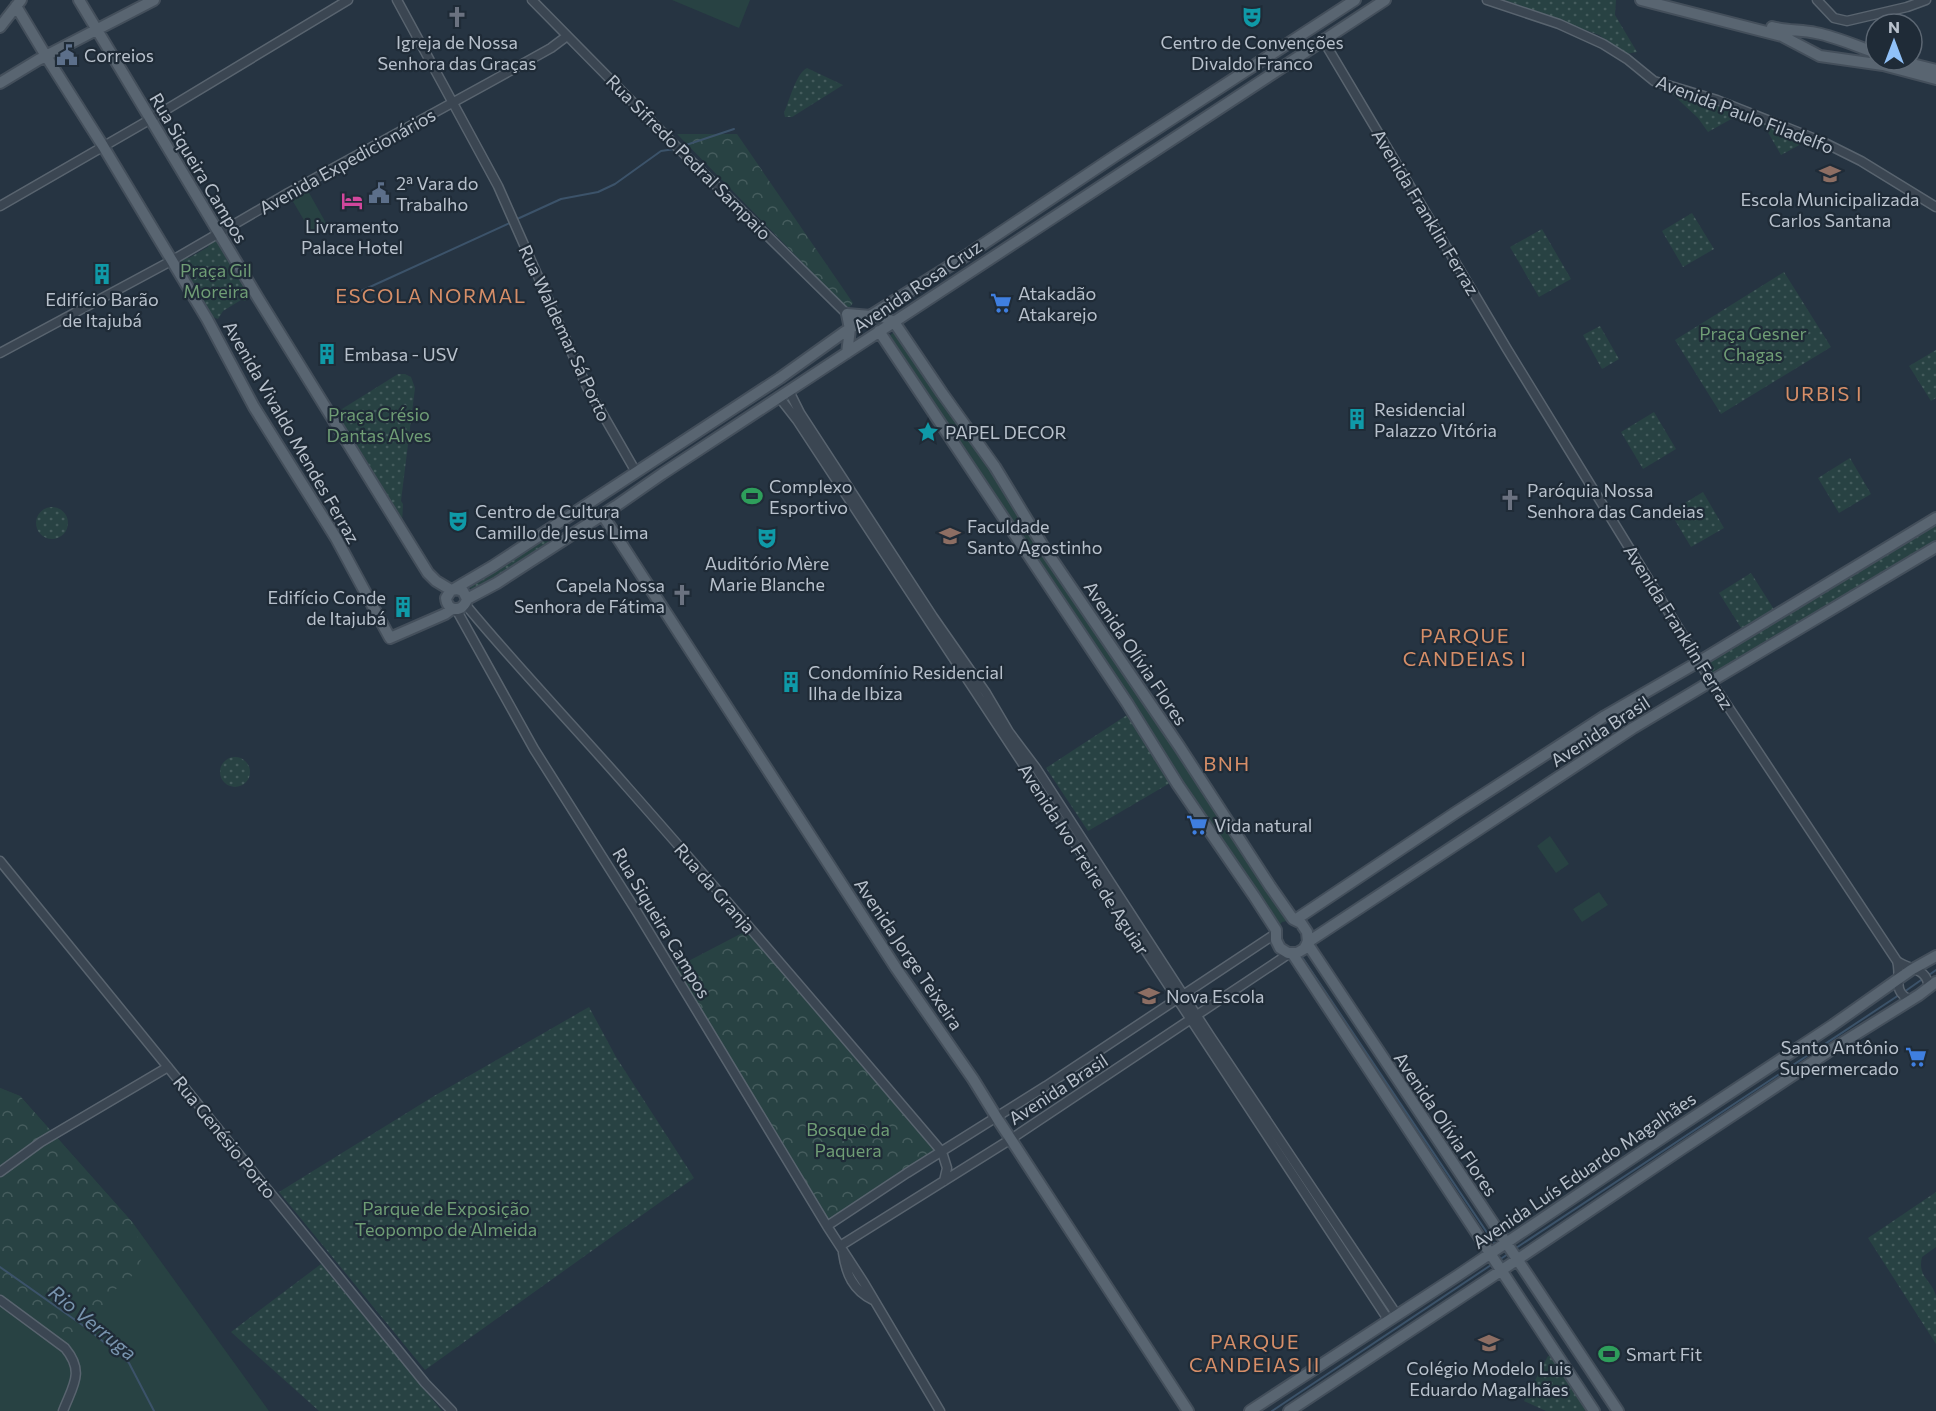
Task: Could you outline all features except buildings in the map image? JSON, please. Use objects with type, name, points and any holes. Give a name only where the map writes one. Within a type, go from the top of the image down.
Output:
[{"type":"main road","name":"Rua Siqueira Campos","points":[[79,0],[428,573],[436,581],[453,589]]},
{"type":"main road","points":[[0,83],[46,56],[154,0]]},
{"type":"main road","name":"Avenida Rosa Cruz","points":[[453,589],[493,566],[869,316],[959,260],[1355,0]]},
{"type":"main road","name":"Avenida Rosa Cruz","points":[[894,322],[1385,0]]},
{"type":"main road","points":[[1641,0],[1782,36],[1820,56],[1883,65],[1936,79]]},
{"type":"main road","points":[[1668,0],[1783,30],[1815,32],[1864,49]]},
{"type":"main road","points":[[0,27],[17,2]]},
{"type":"main road","name":"Avenida Vivaldo Mendes Ferraz","points":[[17,2],[46,56],[211,326],[254,407],[336,538],[390,638]]},
{"type":"main road","points":[[1852,61],[1836,55],[1836,47],[1839,43],[1857,46]]},
{"type":"main road","points":[[1244,72],[1243,83],[1253,86]]},
{"type":"main road","points":[[1146,137],[1153,138],[1156,150]]},
{"type":"main road","points":[[1029,214],[1029,224],[1035,228]]},
{"type":"main road","points":[[882,329],[889,304]]},
{"type":"main road","points":[[847,353],[850,329],[848,314],[869,316],[882,329]]},
{"type":"main road","points":[[882,329],[894,322]]},
{"type":"main road","name":"Avenida Olívia Flores","points":[[894,322],[993,466],[1043,546],[1294,920],[1301,923],[1307,932],[1308,943],[1618,1411]]},
{"type":"main road","name":"Avenida Rosa Cruz","points":[[390,638],[445,614],[497,583],[882,329]]},
{"type":"main road","name":"Avenida Olívia Flores","points":[[882,329],[1276,932],[1276,940],[1280,948],[1290,953],[1594,1411]]},
{"type":"main road","points":[[744,401],[752,404],[753,414]]},
{"type":"main road","name":"Avenida Jorge Teixeira","points":[[602,514],[1188,1411]]},
{"type":"main road","name":"Avenida Brasil","points":[[1276,932],[1282,922],[1294,920],[1605,716],[1700,662],[1936,518]]},
{"type":"main road","points":[[556,524],[556,533],[560,537],[567,537]]},
{"type":"main road","name":"Avenida Brasil","points":[[1290,953],[1297,953],[1304,949],[1308,943],[1623,734],[1936,548]]},
{"type":"main road","points":[[453,589],[464,591],[460,605],[446,601],[447,595],[453,589]]},
{"type":"main road","points":[[1162,758],[1179,746]]},
{"type":"main road","points":[[1169,770],[1186,757]]},
{"type":"main road","name":"Avenida Luís Eduardo Magalhães","points":[[1250,1411],[1898,984],[1936,956]]},
{"type":"main road","name":"Avenida Luís Eduardo Magalhães","points":[[1289,1411],[1931,985]]},
{"type":"main road","points":[[1571,1377],[1584,1374],[1586,1363]]},
{"type":"main road","points":[[1583,1394],[1586,1386],[1590,1384],[1601,1385]]},
{"type":"street","points":[[0,206],[348,0]]},
{"type":"street","name":"Rua Waldemar Sá Porto","points":[[398,0],[514,221],[587,387],[636,472]]},
{"type":"street","name":"Rua Sifredo Pedral Sampaio","points":[[532,0],[674,144],[848,314]]},
{"type":"street","name":"Avenida Paulo Filadelfo","points":[[1487,0],[1559,24],[1603,44],[1627,59],[1654,81],[1717,100],[1823,142],[1861,161],[1936,207]]},
{"type":"street","points":[[1817,0],[1834,18],[1847,21],[1907,7],[1926,0]]},
{"type":"street","name":"Avenida Expedicionários","points":[[0,353],[171,261],[551,48],[567,36]]},
{"type":"street","name":"Avenida Franklin Ferraz","points":[[1323,40],[1601,504],[1712,681],[1897,961]]},
{"type":"street","name":"Avenida Ivo Freire de Aguiar","points":[[784,394],[1393,1318]]},
{"type":"street","name":"Rua da Granja","points":[[460,605],[542,691],[708,878],[942,1152]]},
{"type":"street","name":"Rua Siqueira Campos","points":[[460,605],[534,749],[637,912],[841,1249],[852,1283],[862,1294],[874,1300],[940,1411]]},
{"type":"street","name":"Rua Genésio Porto","points":[[0,861],[410,1365],[452,1411]]},
{"type":"street","name":"Avenida Brasil","points":[[826,1226],[1046,1086],[1276,932]]},
{"type":"street","name":"Avenida Brasil","points":[[841,1249],[1195,1018],[1290,953]]},
{"type":"street","points":[[1897,961],[1917,969],[1926,976],[1931,985]]},
{"type":"street","points":[[1897,961],[1898,984],[1908,999]]},
{"type":"street","points":[[0,1172],[41,1142],[168,1067]]},
{"type":"street","points":[[942,1152],[946,1168],[944,1181]]},
{"type":"street","points":[[0,1300],[59,1344],[76,1364],[76,1372],[63,1411]]},
{"type":"green space","points":[[672,0],[750,0],[739,28]]},
{"type":"green space","points":[[1505,0],[1616,0],[1615,15],[1637,52],[1626,54],[1599,35]]},
{"type":"green space","points":[[807,68],[843,85],[792,117],[785,117],[784,113],[796,82]]},
{"type":"green space","points":[[1667,89],[1742,113],[1708,132],[1698,118]]},
{"type":"green space","points":[[1762,122],[1805,142],[1781,155]]},
{"type":"green space","points":[[677,134],[737,134],[853,303],[848,309]]},
{"type":"green space","points":[[308,191],[326,223],[311,232],[292,200]]},
{"type":"green space","points":[[1692,213],[1714,249],[1683,267],[1662,231]]},
{"type":"green space","points":[[1542,229],[1571,279],[1539,297],[1510,247]]},
{"type":"green space","name":"Praça Gil Moreira","points":[[218,239],[222,246],[221,249],[245,287],[250,289],[249,297],[245,301],[241,300],[223,311],[218,319],[207,312],[208,309],[185,271],[180,270],[179,265],[180,259],[185,256],[189,258],[208,247],[210,242]]},
{"type":"green space","name":"Praça Gesner Chagas","points":[[1784,272],[1831,347],[1721,414],[1675,340]]},
{"type":"green space","points":[[1600,326],[1619,359],[1602,369],[1583,335]]},
{"type":"green space","points":[[896,330],[900,330],[1293,920],[1282,922],[1275,931],[887,338]]},
{"type":"green space","points":[[1936,350],[1936,398],[1931,401],[1909,366]]},
{"type":"green space","name":"Praça Crésio Dantas Alves","points":[[398,374],[411,377],[415,388],[401,501],[403,504],[402,525],[334,414]]},
{"type":"green space","points":[[1654,412],[1676,449],[1643,469],[1621,432]]},
{"type":"green space","points":[[1850,458],[1871,494],[1839,513],[1818,478]]},
{"type":"green space","points":[[1703,492],[1724,528],[1691,547],[1670,512]]},
{"type":"green space","points":[[52,507],[63,512],[68,523],[63,534],[52,539],[41,534],[36,523],[41,512]]},
{"type":"green space","points":[[1936,523],[1936,541],[1714,674],[1705,664]]},
{"type":"green space","points":[[552,530],[557,539],[472,593],[466,583]]},
{"type":"green space","points":[[1751,573],[1775,611],[1743,631],[1719,593]]},
{"type":"green space","points":[[1127,715],[1170,783],[1088,831],[1046,768]]},
{"type":"green space","points":[[235,757],[246,761],[250,772],[246,783],[235,787],[224,783],[220,772],[224,761]]},
{"type":"green space","points":[[1550,836],[1569,864],[1556,873],[1537,846]]},
{"type":"green space","points":[[1599,892],[1608,905],[1582,922],[1573,909]]},
{"type":"green space","name":"Bosque da Paquera","points":[[746,931],[936,1151],[830,1224],[675,968]]},
{"type":"green space","name":"Parque de Exposição Teopompo de Almeida","points":[[589,1007],[616,1057],[694,1178],[425,1370],[279,1192],[434,1096]]},
{"type":"green space","points":[[0,1088],[20,1096],[133,1223],[269,1411],[0,1411]]},
{"type":"green space","points":[[0,1088],[20,1096],[133,1223],[142,1252],[139,1270],[110,1294],[97,1317],[78,1337],[58,1331],[0,1291]]},
{"type":"green space","points":[[1936,1192],[1936,1247],[1922,1257],[1921,1264],[1923,1274],[1936,1296],[1936,1344],[1868,1238]]},
{"type":"green space","points":[[321,1264],[442,1411],[319,1411],[231,1332]]},
{"type":"green space","points":[[1552,1355],[1590,1411],[1546,1411],[1524,1401],[1548,1356]]},
{"type":"waterway","points":[[680,147],[734,129]]},
{"type":"waterway","points":[[515,220],[561,199],[598,192],[615,184],[661,151],[675,149]]},
{"type":"waterway","points":[[361,291],[510,223]]},
{"type":"waterway","points":[[1302,957],[1494,1243]]},
{"type":"waterway","points":[[1929,975],[1936,970]]},
{"type":"waterway","points":[[1904,992],[1924,978]]},
{"type":"waterway","points":[[1516,1248],[1899,995]]},
{"type":"waterway","points":[[1499,1260],[1508,1254]]},
{"type":"waterway","points":[[1272,1411],[1491,1265]]},
{"type":"waterway","name":"Rio Verruga","points":[[0,1267],[88,1329],[129,1363],[154,1411]]},
{"type":"place","name":"Igreja de Nossa Senhora das Graças","points":[[457,17]]},
{"type":"place","name":"Centro de Convenções Divaldo Franco","points":[[1252,17]]},
{"type":"place","name":"Correios","points":[[67,55]]},
{"type":"place","name":"Escola Municipalizada Carlos Santana","points":[[1830,174]]},
{"type":"place","name":"2ª Vara do Trabalho","points":[[379,193]]},
{"type":"place","name":"Livramento Palace Hotel","points":[[352,201]]},
{"type":"place","name":"Edifício Barão de Itajubá","points":[[102,274]]},
{"type":"place","name":"Atakadão Atakarejo","points":[[1001,303]]},
{"type":"place","name":"Embasa - USV","points":[[327,354]]},
{"type":"place","name":"Residencial Palazzo Vitória","points":[[1357,419]]},
{"type":"place","name":"PAPEL DECOR","points":[[928,432]]},
{"type":"place","name":"Complexo Esportivo","points":[[752,496]]},
{"type":"place","name":"Paróquia Nossa Senhora das Candeias","points":[[1510,500]]},
{"type":"place","name":"Centro de Cultura Camillo de Jesus Lima","points":[[458,521]]},
{"type":"place","name":"Faculdade Santo Agostinho","points":[[950,536]]},
{"type":"place","name":"Auditório Mère Marie Blanche","points":[[767,538]]},
{"type":"place","name":"Capela Nossa Senhora de Fátima","points":[[682,595]]},
{"type":"place","name":"Edifício Conde de Itajubá","points":[[403,607]]},
{"type":"place","name":"Condomínio Residencial Ilha de Ibiza","points":[[791,682]]},
{"type":"place","name":"Vida natural","points":[[1197,825]]},
{"type":"place","name":"Nova Escola","points":[[1149,996]]},
{"type":"place","name":"Santo Antônio Supermercado","points":[[1916,1057]]},
{"type":"place","name":"Colégio Modelo Luis Eduardo Magalhães","points":[[1489,1343]]},
{"type":"place","name":"Smart Fit","points":[[1609,1354]]},
{"type":"district","name":"ESCOLA NORMAL","points":[[431,295]]},
{"type":"district","name":"URBIS I","points":[[1824,393]]},
{"type":"district","name":"PARQUE CANDEIAS I","points":[[1465,646]]},
{"type":"district","name":"BNH","points":[[1227,763]]},
{"type":"district","name":"PARQUE CANDEIAS II","points":[[1255,1352]]}]
